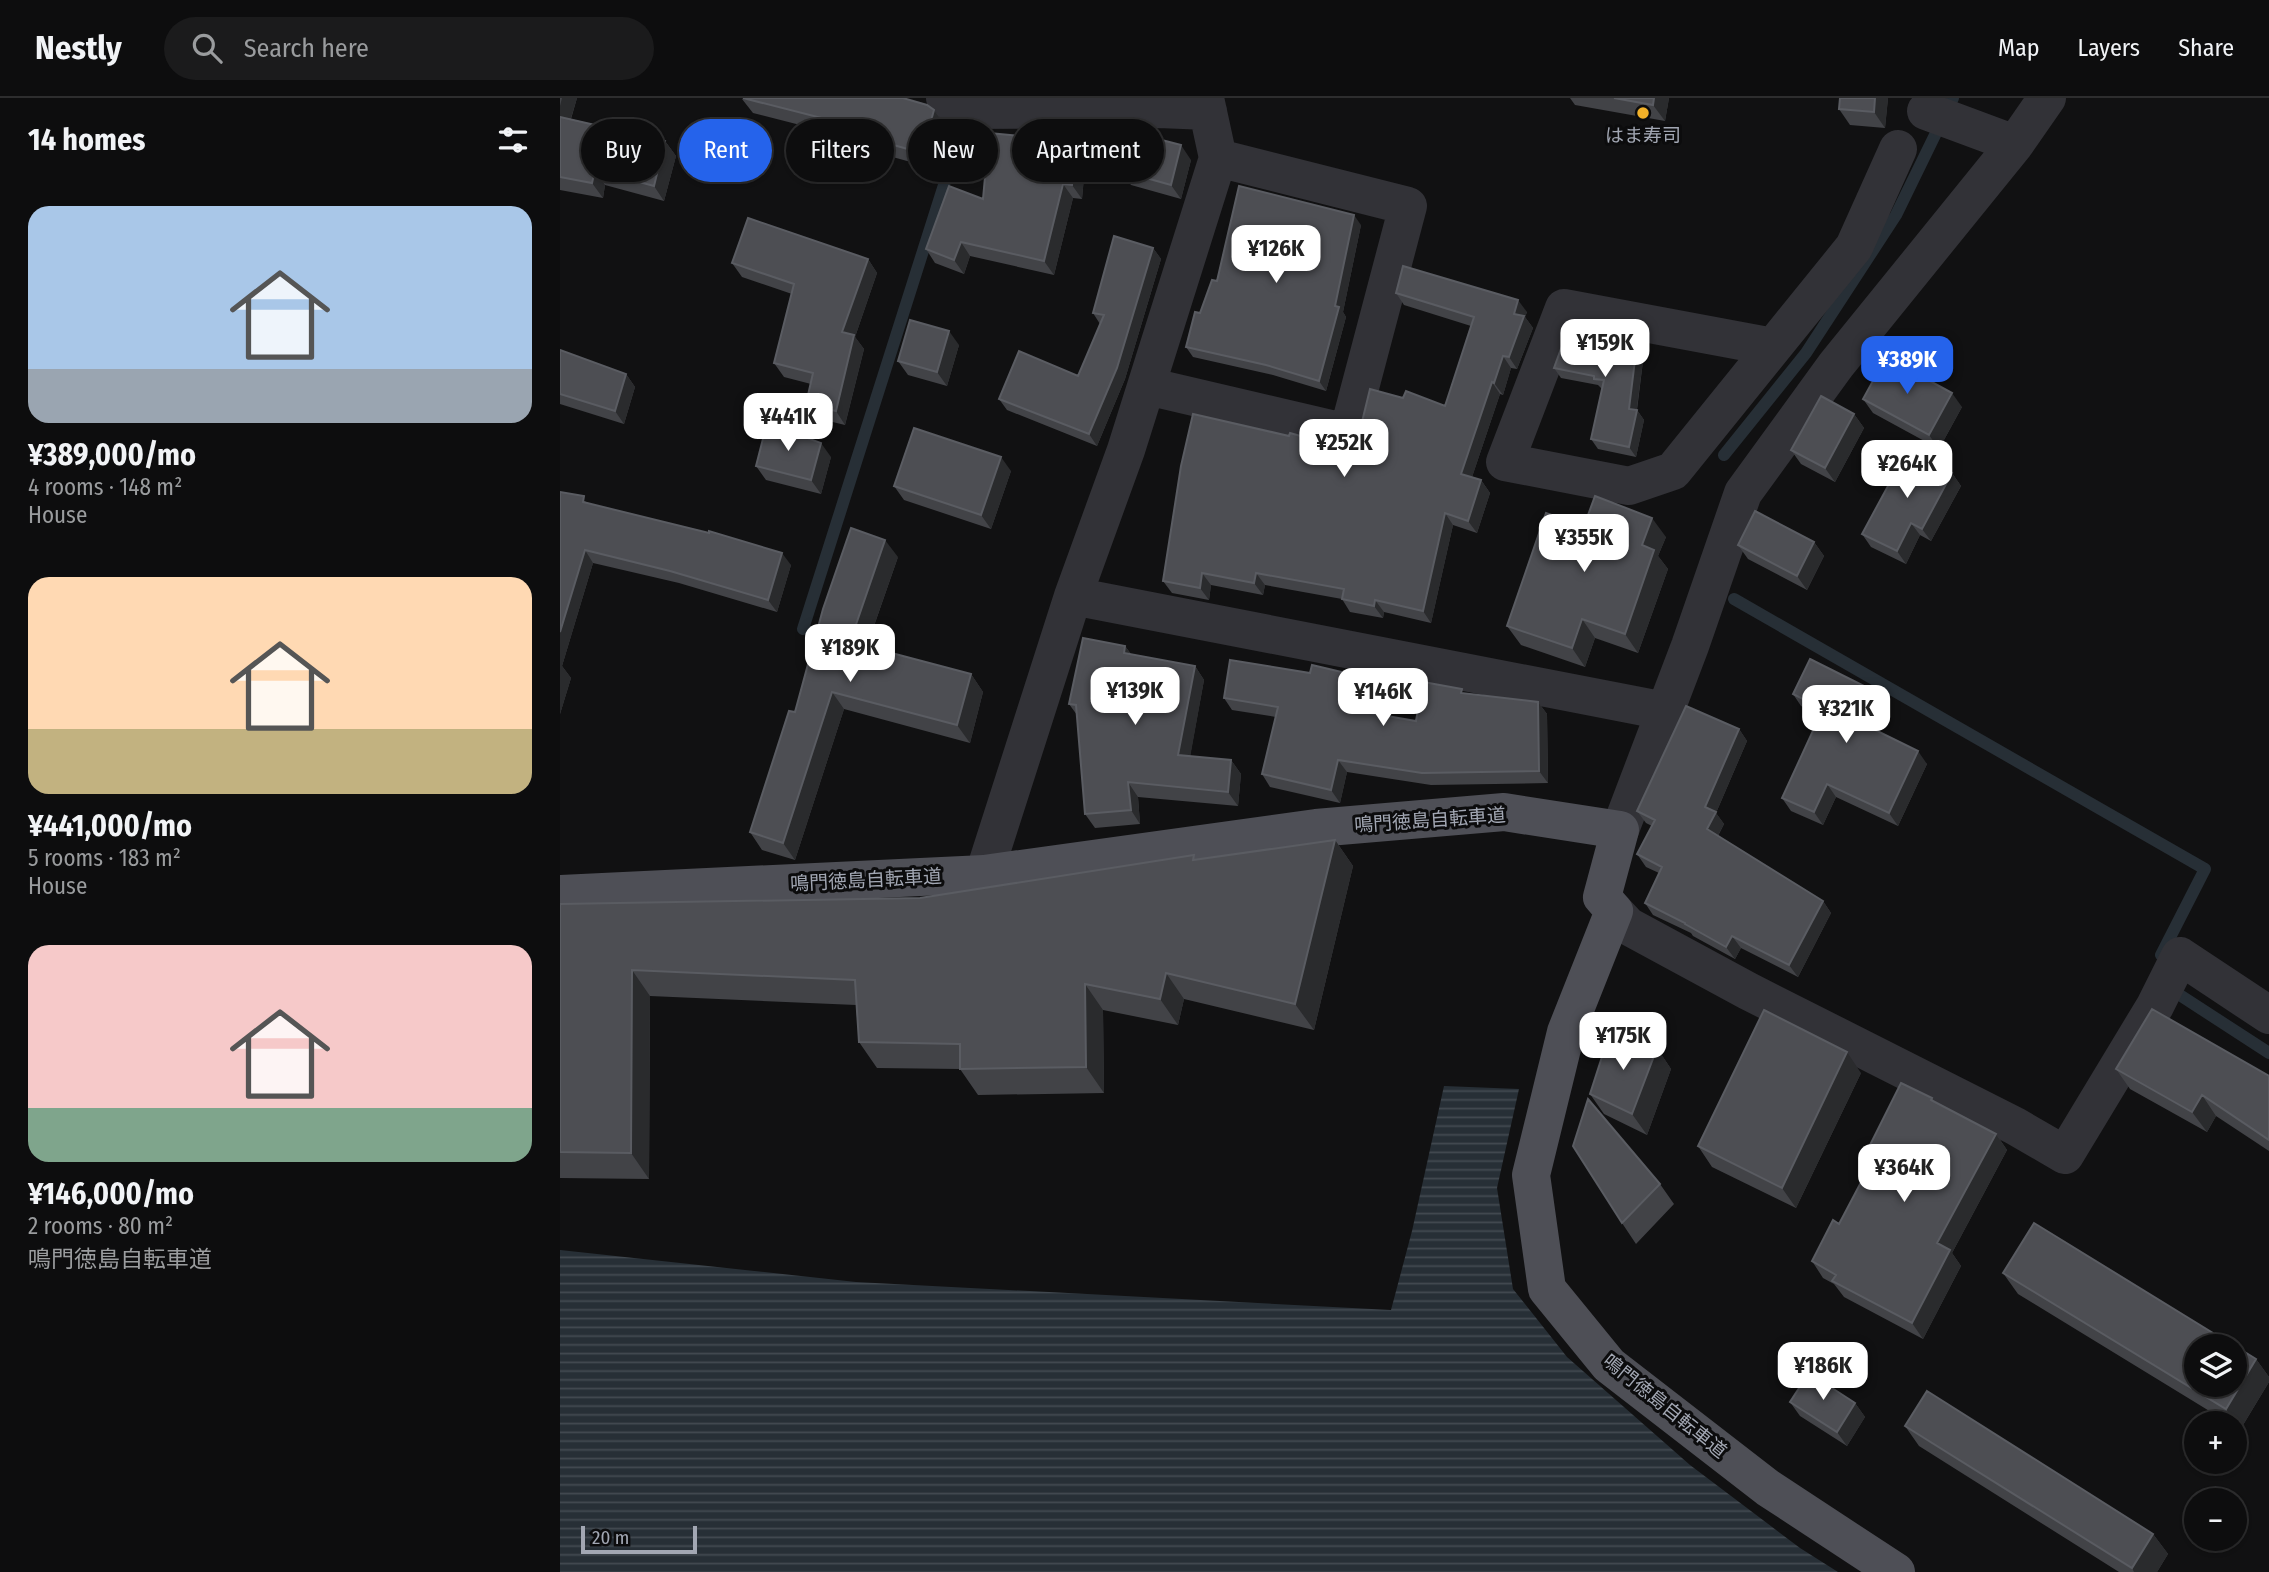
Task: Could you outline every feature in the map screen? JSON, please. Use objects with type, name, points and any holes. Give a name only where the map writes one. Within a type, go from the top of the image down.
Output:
[{"type":"main road","name":"鳴門徳島自転車道","points":[[560,894],[984,874],[1316,828],[1504,812],[1620,830]]},
{"type":"main road","points":[[1615,911],[1602,897],[1620,830]]},
{"type":"main road","name":"鳴門徳島自転車道","points":[[1615,911],[1566,1032],[1531,1175],[1547,1289],[1609,1365],[1768,1488],[1896,1572]]},
{"type":"street","points":[[945,98],[962,110],[1159,109],[1206,104],[1218,158],[1147,386],[1073,596],[984,874]]},
{"type":"street","points":[[1620,830],[1743,493],[1836,365],[2015,144],[2047,98]]},
{"type":"street","points":[[1926,111],[2015,144]]},
{"type":"street","points":[[1773,347],[1564,308],[1505,462],[1629,486],[1673,471],[1854,247],[1898,149]]},
{"type":"street","points":[[1147,386],[1348,433],[1408,206],[1218,158]]},
{"type":"street","points":[[1854,247],[1910,273]]},
{"type":"street","points":[[1073,596],[1665,711]]},
{"type":"street","points":[[1615,911],[1628,926],[1748,992],[2015,1126],[2064,1156],[2155,1006],[2180,956],[2269,1015]]},
{"type":"shaded area","points":[[1444,1086],[1519,1089],[1497,1188],[1513,1289],[1567,1357],[1690,1465],[1800,1548],[1838,1572],[560,1572],[560,1250],[856,1282],[1391,1310],[1412,1231]]},
{"type":"building","points":[[743,98],[903,98],[927,105],[934,110],[931,119],[908,119],[908,149],[894,145],[894,119],[825,119]]},
{"type":"building","points":[[1614,98],[1654,98],[1653,105]]},
{"type":"building","points":[[1840,98],[1875,98],[1874,112],[1839,109]]},
{"type":"building","points":[[560,117],[581,122],[581,181],[560,177]]},
{"type":"building","points":[[998,134],[1012,135],[1012,182],[1072,182],[1072,185],[1063,184],[1044,261],[961,242],[954,260],[926,249],[949,186],[983,199],[985,182],[998,182]]},
{"type":"building","points":[[1164,141],[1181,145],[1171,185],[1160,182],[1164,182]]},
{"type":"building","points":[[639,182],[655,182],[654,186]]},
{"type":"building","points":[[1239,186],[1354,215],[1335,306],[1339,307],[1319,381],[1266,365],[1186,347],[1195,312],[1200,313],[1212,280],[1217,281]]},
{"type":"building","points":[[748,218],[868,259],[842,332],[854,335],[836,411],[806,404],[813,373],[774,363],[794,284],[732,263]]},
{"type":"building","points":[[1114,236],[1153,248],[1117,368],[1089,434],[999,399],[1019,351],[1078,376],[1104,315],[1093,313]]},
{"type":"building","points":[[1403,266],[1518,300],[1514,314],[1524,316],[1509,357],[1503,356],[1494,383],[1492,382],[1461,474],[1481,480],[1468,521],[1445,513],[1423,611],[1375,600],[1374,606],[1342,599],[1344,589],[1256,573],[1254,583],[1202,573],[1200,588],[1163,581],[1181,466],[1193,414],[1289,436],[1290,433],[1350,450],[1352,438],[1361,426],[1370,389],[1403,398],[1406,391],[1445,406],[1474,317],[1396,293]]},
{"type":"building","points":[[910,320],[949,331],[937,372],[898,361]]},
{"type":"building","points":[[1569,327],[1589,331],[1589,334],[1613,337],[1614,331],[1638,335],[1629,409],[1637,410],[1629,447],[1591,439],[1604,380],[1554,368]]},
{"type":"building","points":[[560,350],[626,374],[615,411],[560,394]]},
{"type":"building","points":[[1886,357],[1952,393],[1929,435],[1863,399]]},
{"type":"building","points":[[1821,396],[1854,414],[1825,468],[1791,450]]},
{"type":"building","points":[[767,423],[821,443],[811,480],[756,466]]},
{"type":"building","points":[[914,428],[1001,457],[981,515],[894,486]]},
{"type":"building","points":[[1908,449],[1952,473],[1922,529],[1911,523],[1897,551],[1862,534]]},
{"type":"building","points":[[560,492],[584,496],[583,502],[709,531],[782,553],[768,600],[670,571],[585,550],[560,632]]},
{"type":"building","points":[[1595,496],[1652,518],[1642,545],[1654,550],[1625,634],[1582,619],[1572,648],[1507,626],[1546,513],[1584,526]]},
{"type":"building","points":[[1755,511],[1814,542],[1797,576],[1738,545]]},
{"type":"building","points":[[851,528],[885,540],[850,642],[971,674],[957,725],[832,692],[783,843],[750,832],[789,711],[795,712],[823,609]]},
{"type":"building","points":[[1083,638],[1125,646],[1124,653],[1195,666],[1178,755],[1231,760],[1228,792],[1128,782],[1131,810],[1085,814],[1076,705],[1069,704]]},
{"type":"building","points":[[1810,659],[1880,694],[1865,725],[1918,751],[1889,813],[1827,784],[1814,812],[1782,798],[1823,709],[1793,694]]},
{"type":"building","points":[[1230,660],[1310,673],[1312,665],[1350,674],[1341,708],[1416,721],[1423,682],[1462,689],[1461,693],[1538,702],[1539,771],[1422,773],[1338,760],[1331,790],[1262,774],[1278,707],[1224,698]]},
{"type":"building","points":[[1686,706],[1739,729],[1705,807],[1716,812],[1707,829],[1823,901],[1789,965],[1732,936],[1726,947],[1645,903],[1662,867],[1637,854],[1655,820],[1637,811]]},
{"type":"building","points":[[1335,840],[1295,1004],[1166,973],[1160,999],[1085,984],[1086,1067],[960,1069],[960,1044],[859,1042],[855,980],[632,970],[631,1153],[560,1152],[560,904],[920,898],[1194,855],[1193,860]]},
{"type":"building","points":[[2152,1009],[2269,1076],[2269,1140],[2202,1095],[2192,1112],[2116,1069]]},
{"type":"building","points":[[1764,1010],[1847,1052],[1782,1188],[1698,1146]]},
{"type":"building","points":[[1610,1032],[1657,1048],[1632,1114],[1590,1094]]},
{"type":"building","points":[[1901,1083],[1996,1134],[1937,1243],[1950,1250],[1912,1323],[1832,1281],[1836,1275],[1812,1261],[1833,1220],[1839,1224],[1868,1169],[1860,1165]]},
{"type":"building","points":[[1588,1099],[1660,1184],[1622,1223],[1573,1146]]},
{"type":"building","points":[[2034,1223],[2214,1334],[2184,1334],[2184,1383],[2003,1273]]},
{"type":"building","points":[[2247,1353],[2256,1359],[2247,1374]]},
{"type":"building","points":[[1809,1373],[1855,1403],[1837,1432],[1790,1402]]},
{"type":"building","points":[[1927,1391],[2153,1534],[2132,1568],[1905,1426]]},
{"type":"building","points":[[2206,1397],[2233,1397],[2226,1409]]},
{"type":"waterway","points":[[1724,455],[1806,353],[1896,215],[1953,98]]},
{"type":"waterway","points":[[803,629],[945,182]]},
{"type":"waterway","points":[[1734,599],[2205,869],[2161,955]]},
{"type":"waterway","points":[[2169,988],[2269,1053]]},
{"type":"place","name":"はま寿司","points":[[1643,113]]}]
